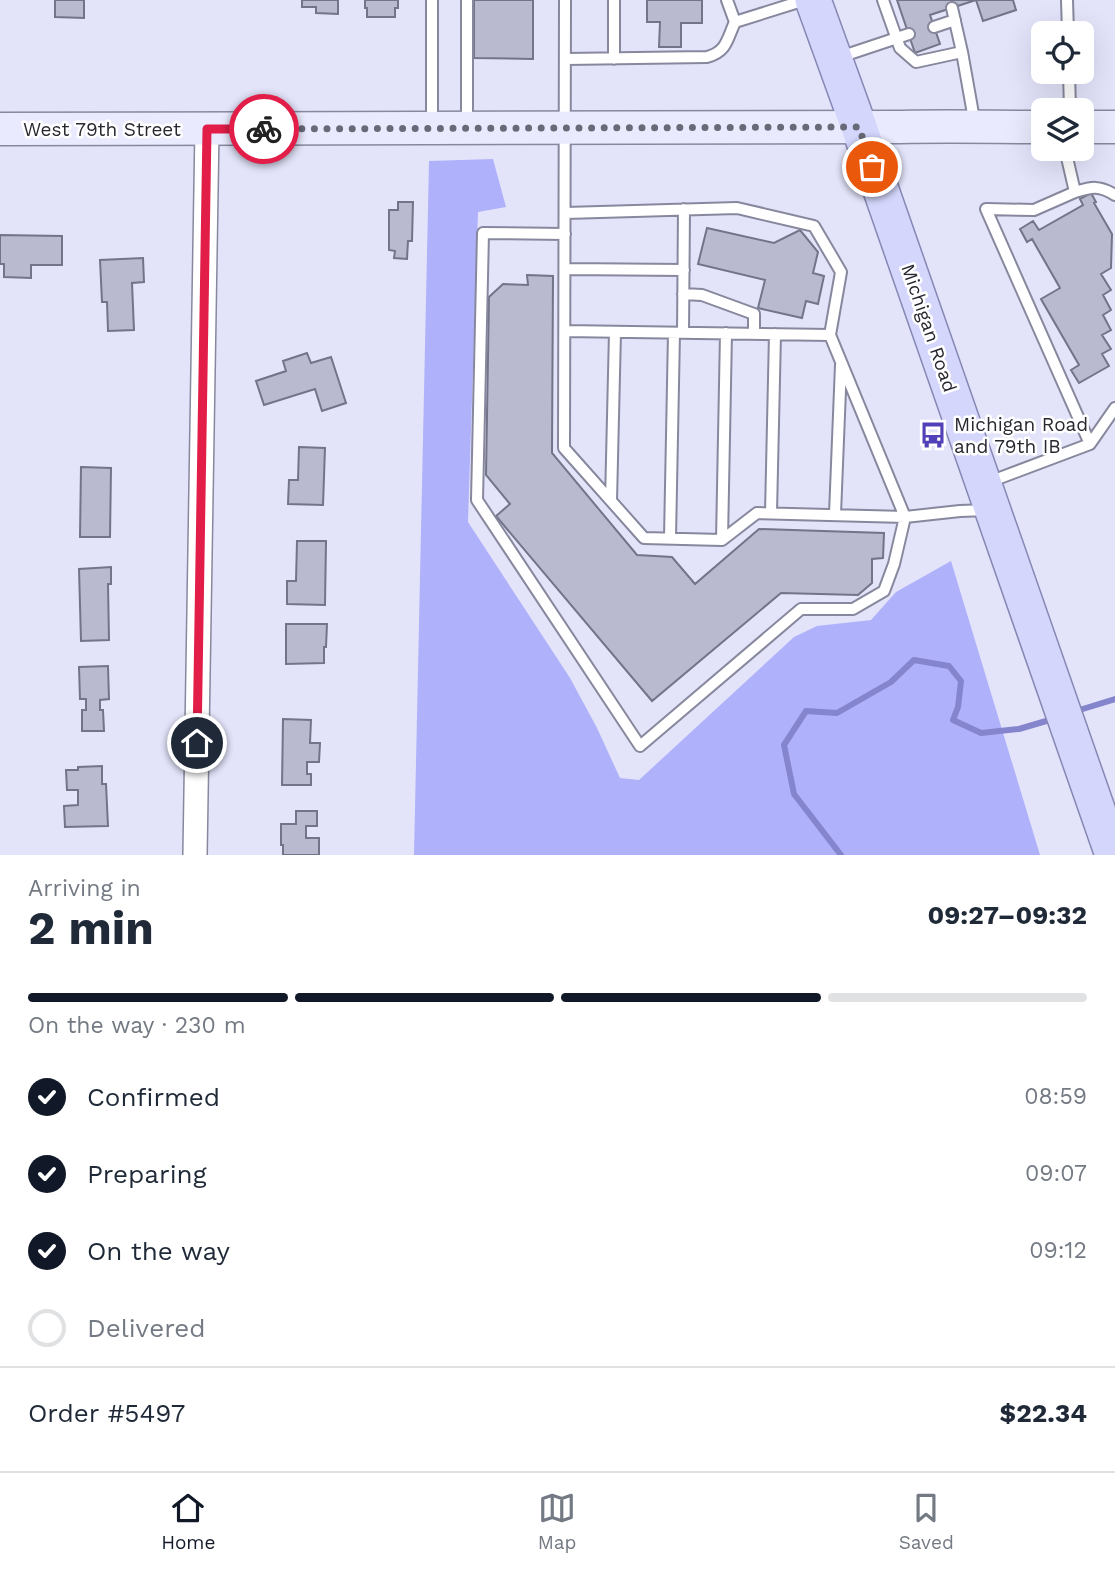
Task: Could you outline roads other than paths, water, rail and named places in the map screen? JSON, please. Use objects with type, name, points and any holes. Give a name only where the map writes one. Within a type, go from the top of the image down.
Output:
[{"type":"main road","name":"Michigan Road","points":[[813,0],[1113,855]]},
{"type":"main road","name":"West 79th Street","points":[[0,129],[975,125],[1031,127]]},
{"type":"main road","points":[[1094,127],[1115,127]]},
{"type":"street","points":[[195,855],[207,129]]},
{"type":"lane","points":[[432,0],[432,128]]},
{"type":"lane","points":[[467,0],[467,128]]},
{"type":"lane","points":[[565,0],[564,448],[644,538],[722,540],[757,513],[905,517],[960,511],[1090,444],[1115,408]]},
{"type":"lane","points":[[614,0],[614,59]]},
{"type":"lane","points":[[566,60],[707,57],[718,54],[735,22],[727,0]]},
{"type":"lane","points":[[735,22],[805,0]]},
{"type":"lane","points":[[1067,0],[1068,21]]},
{"type":"lane","points":[[900,6],[885,5],[900,48],[916,62],[962,52]]},
{"type":"lane","points":[[952,8],[975,125]]},
{"type":"lane","points":[[934,27],[955,20]]},
{"type":"lane","points":[[834,59],[909,34]]},
{"type":"lane","points":[[1068,161],[1075,192]]},
{"type":"lane","points":[[1090,444],[986,209],[1034,210],[1093,187],[1115,195]]},
{"type":"lane","points":[[565,234],[483,233],[477,500],[640,746],[801,609],[853,609],[884,591],[894,564],[905,517],[830,335],[841,272],[814,226],[737,208],[566,213]]},
{"type":"lane","points":[[670,538],[683,295],[684,209]]},
{"type":"lane","points":[[565,269],[684,270]]},
{"type":"lane","points":[[683,295],[702,295],[754,314],[754,334]]},
{"type":"lane","points":[[565,331],[830,335]]},
{"type":"lane","points":[[611,501],[615,332]]},
{"type":"lane","points":[[722,540],[726,333]]},
{"type":"lane","points":[[771,513],[775,334]]},
{"type":"lane","points":[[835,514],[842,362]]},
{"type":"waterway","points":[[841,855],[794,794],[784,745],[806,711],[837,713],[891,682],[914,660],[949,666],[961,681],[958,707],[953,720],[981,733],[1019,729],[1053,719]]},
{"type":"waterway","points":[[1073,712],[1115,699]]},
{"type":"place","name":"Michigan Road and 79th IB","points":[[933,435]]}]
